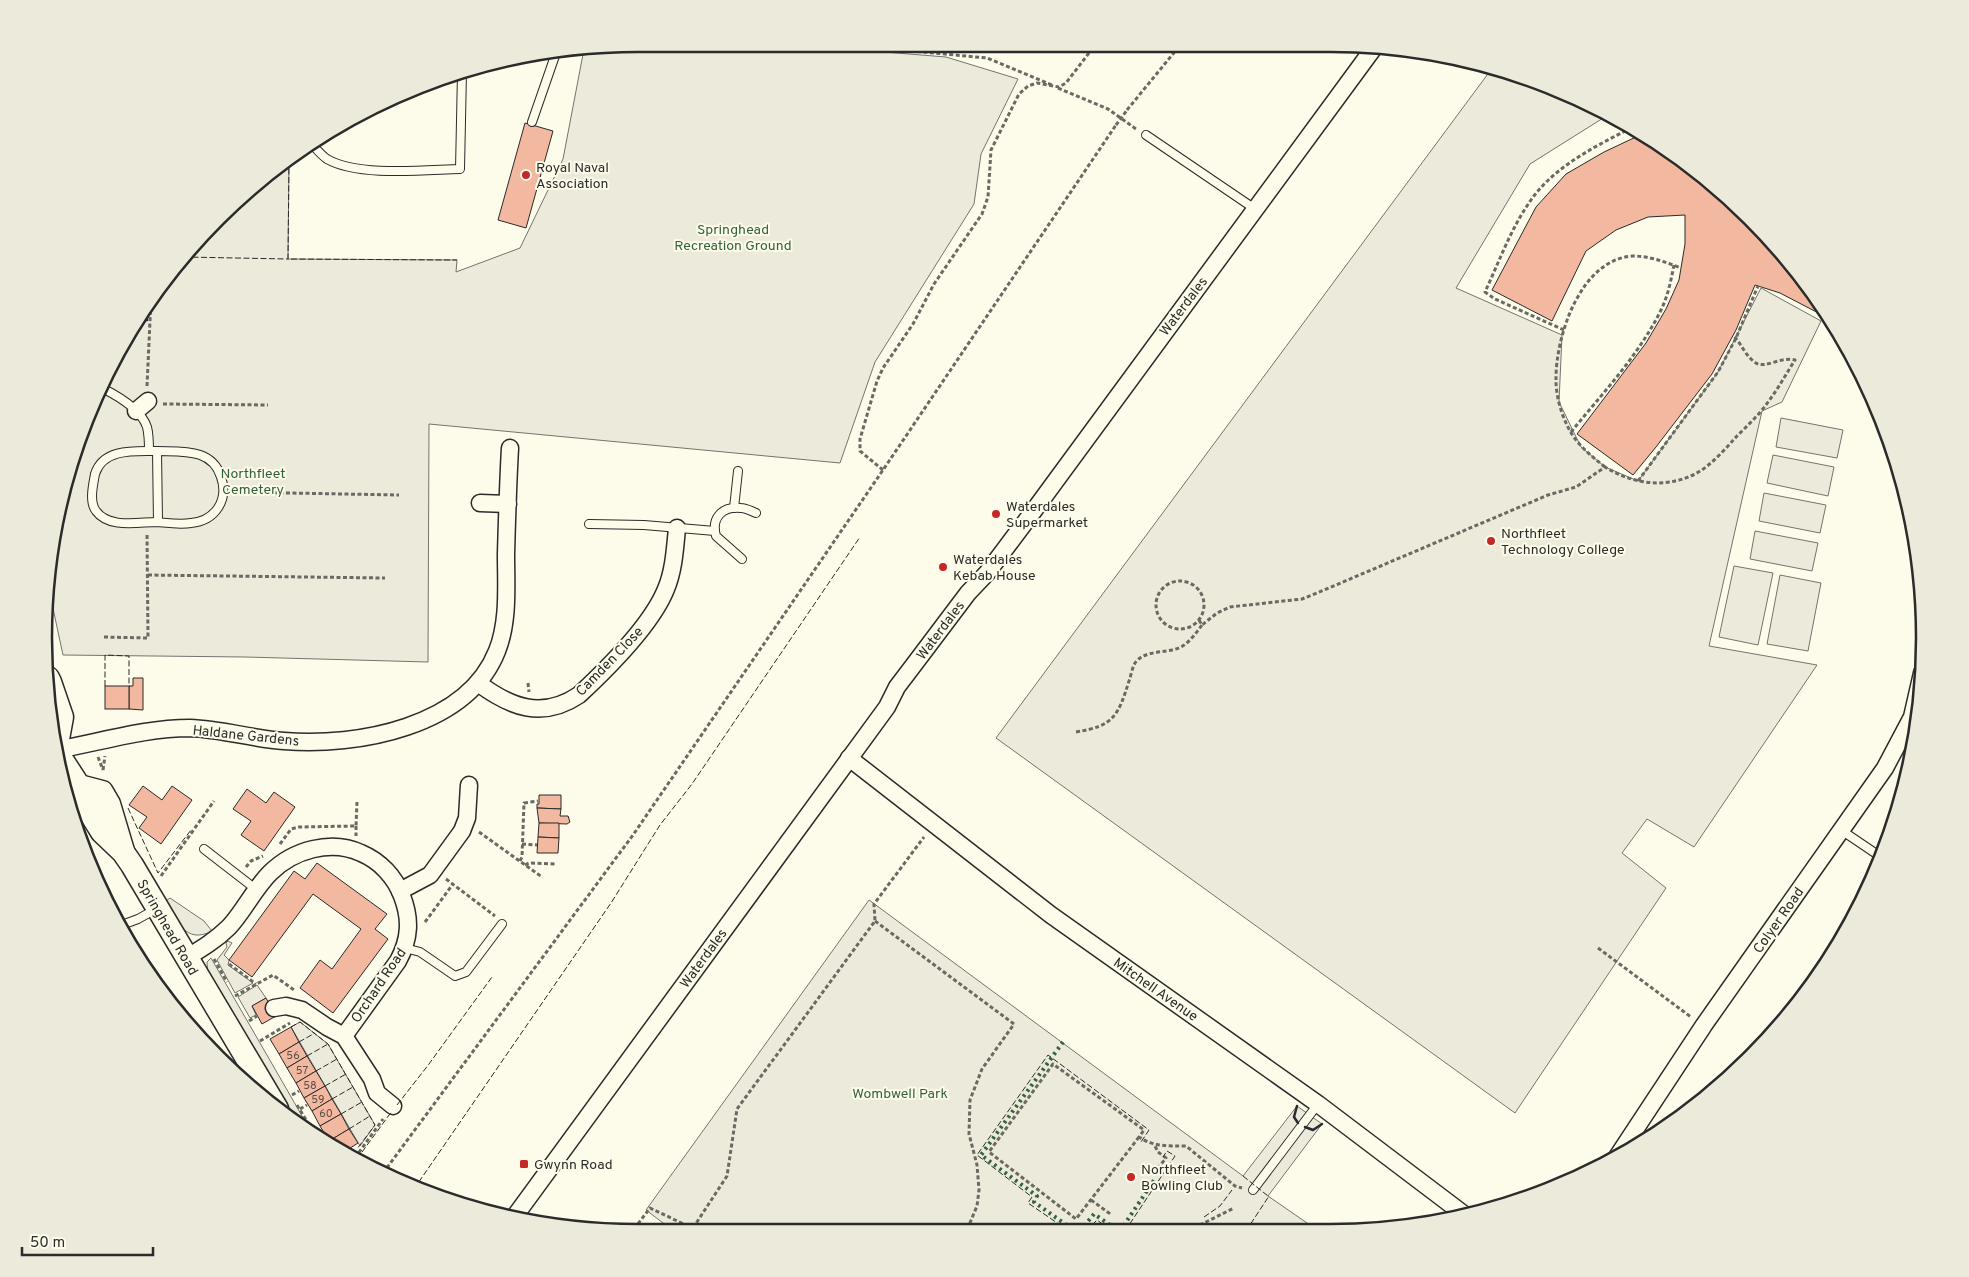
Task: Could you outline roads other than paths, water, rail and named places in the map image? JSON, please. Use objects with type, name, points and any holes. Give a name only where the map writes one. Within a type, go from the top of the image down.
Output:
[{"type":"main road","points":[[57,703],[62,718],[60,728]]},
{"type":"main road","name":"Springhead Road","points":[[67,767],[79,786],[84,803],[102,832],[123,852],[186,958],[284,1102]]},
{"type":"street","name":"Waterdales","points":[[518,1212],[887,707],[897,687],[968,593],[987,573],[1368,54]]},
{"type":"street","name":"Haldane Gardens","points":[[63,749],[136,733],[167,729],[216,730],[284,741],[320,742],[350,740],[392,730],[430,717],[459,702],[478,684],[497,651],[504,625],[510,448]]},
{"type":"street","points":[[480,503],[508,504]]},
{"type":"street","name":"Camden Close","points":[[478,684],[499,698],[526,708],[553,706],[579,695],[642,628],[656,610],[667,588],[671,573],[677,528]]},
{"type":"street","name":"Colyer Road","points":[[1625,1145],[1704,1025],[1885,768],[1910,721]]},
{"type":"street","name":"Mitchell Avenue","points":[[849,758],[1052,915],[1318,1104],[1458,1210]]},
{"type":"street","points":[[400,891],[429,876],[462,831],[467,818],[469,785]]},
{"type":"street","name":"Orchard Road","points":[[186,958],[218,937],[234,921],[270,873],[280,864],[302,852],[329,847],[348,849],[370,858],[388,873],[400,891],[407,909],[408,924],[405,948],[393,968],[344,1036],[302,1010],[286,1006],[274,1008]]},
{"type":"street","points":[[344,1036],[372,1079],[377,1093],[393,1106]]},
{"type":"lane","points":[[532,122],[554,59]]},
{"type":"lane","points":[[316,149],[326,158],[365,169],[460,169],[462,80]]},
{"type":"lane","points":[[1146,135],[1255,210]]},
{"type":"lane","points":[[108,391],[142,406],[153,451],[158,522]]},
{"type":"lane","points":[[153,451],[188,452],[204,456],[218,469],[223,482],[223,500],[217,510],[203,520],[190,524],[158,522],[119,523],[102,517],[94,509],[92,493],[97,469],[106,459],[117,454],[153,451]]},
{"type":"lane","points":[[734,508],[738,471]]},
{"type":"lane","points":[[742,559],[717,537],[715,532],[718,514],[734,508],[742,508],[756,513]]},
{"type":"lane","points":[[589,524],[677,528],[715,532]]},
{"type":"lane","points":[[1841,830],[1876,853]]},
{"type":"lane","points":[[204,849],[257,890]]},
{"type":"lane","points":[[126,923],[157,909]]},
{"type":"lane","points":[[405,948],[420,952],[452,976],[455,976],[467,971],[502,924]]},
{"type":"lane","points":[[1252,1190],[1318,1104]]},
{"type":"place","name":"Royal Naval Association","points":[[526,175]]},
{"type":"place","name":"Waterdales Supermarket","points":[[996,514]]},
{"type":"place","name":"Northfleet Technology College","points":[[1491,541]]},
{"type":"place","name":"Waterdales Kebab House","points":[[943,567]]},
{"type":"place","name":"Gwynn Road","points":[[524,1164]]},
{"type":"place","name":"Northfleet Bowling Club","points":[[1131,1177]]},
{"type":"park label","name":"Springhead Recreation Ground","points":[[733,237]]},
{"type":"park label","name":"Northfleet Cemetery","points":[[253,482]]},
{"type":"park label","name":"Wombwell Park","points":[[900,1093]]}]
